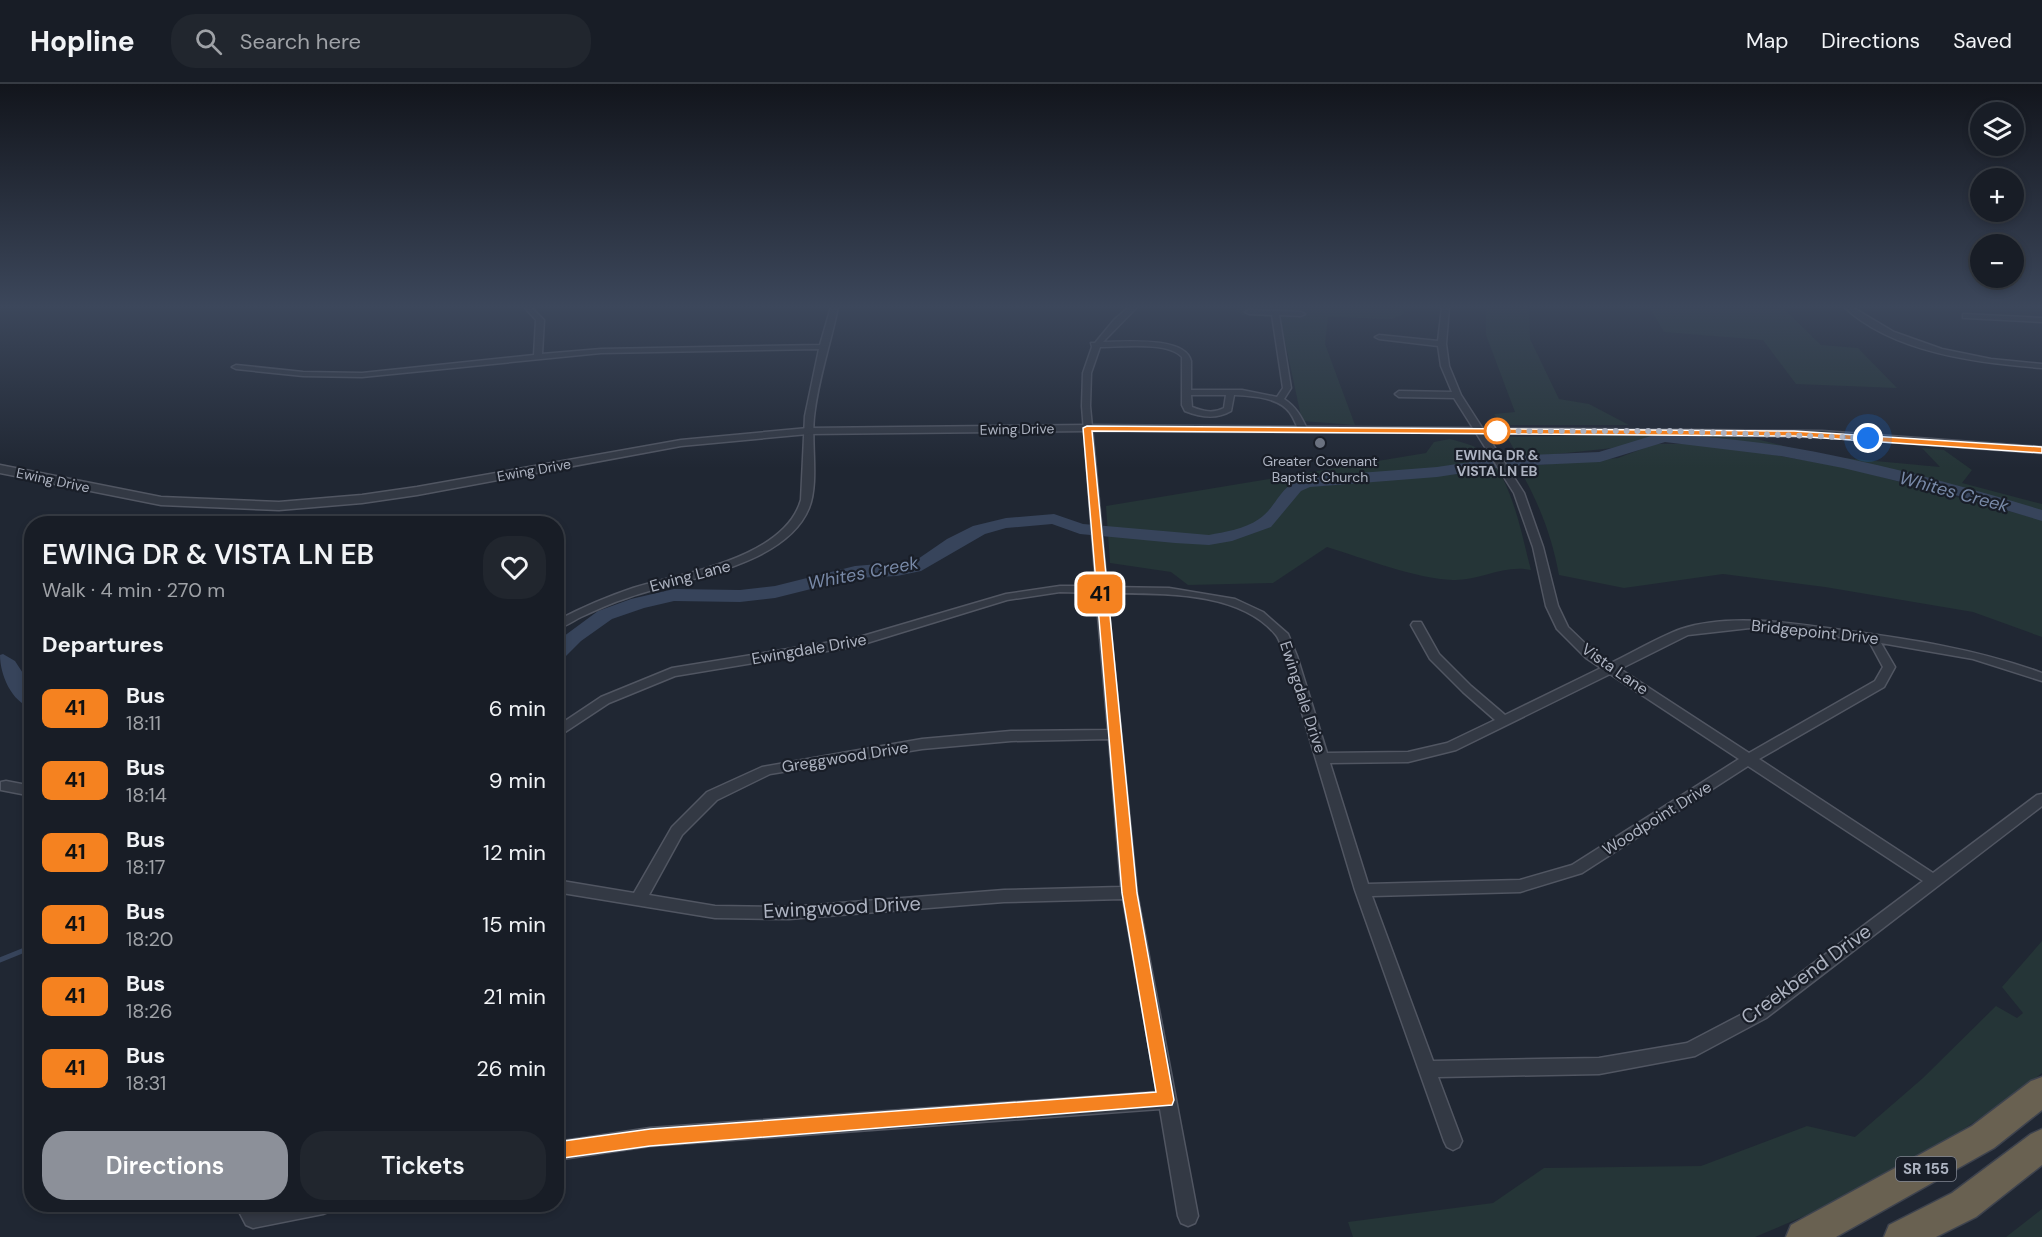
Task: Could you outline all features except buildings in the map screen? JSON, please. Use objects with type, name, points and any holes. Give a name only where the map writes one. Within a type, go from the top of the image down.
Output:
[{"type":"highway","name":"SR 155","points":[[1803,1237],[1983,1137],[2042,1091]]},
{"type":"highway","name":"SR 155","points":[[1901,1237],[1964,1205],[2042,1145]]},
{"type":"street","points":[[236,367],[303,374],[362,375],[509,361]]},
{"type":"street","name":"Ewing Lane","points":[[564,622],[610,600],[638,590],[727,568],[761,552],[788,530],[803,507],[809,472],[808,431],[821,361]]},
{"type":"street","points":[[1090,361],[1086,375],[1087,428],[1129,893],[1188,1216]]},
{"type":"street","points":[[1186,361],[1188,410],[1210,414],[1228,409],[1230,394]]},
{"type":"street","points":[[1279,400],[1287,388],[1283,361]]},
{"type":"street","name":"Vista Lane","points":[[1444,361],[1457,395],[1499,457],[1519,493],[1538,547],[1552,606],[1563,629],[1590,655],[1932,880]]},
{"type":"street","points":[[1991,361],[2042,366]]},
{"type":"street","points":[[1186,392],[1261,395],[1279,400],[1293,410],[1302,429]]},
{"type":"street","points":[[1399,393],[1457,395]]},
{"type":"street","name":"Ewing Drive","points":[[0,469],[161,501],[279,506],[362,499],[417,491],[681,443],[808,431],[1087,428],[1822,434],[2042,450]]},
{"type":"street","name":"Ewingdale Drive","points":[[564,728],[605,700],[672,672],[857,642],[1006,597],[1060,589],[1100,588],[1169,591],[1231,601],[1259,614],[1282,634],[1323,758],[1362,890],[1429,1069],[1453,1141]]},
{"type":"street","name":"Bridgepoint Drive","points":[[1323,758],[1408,757],[1451,747],[1686,632],[1721,624],[1769,624],[1936,646],[2005,663],[2042,677]]},
{"type":"street","points":[[1417,625],[1434,656],[1504,721]]},
{"type":"street","name":"Woodpoint Drive","points":[[1362,890],[1520,886],[1576,869],[1749,759],[1880,684],[1889,667],[1873,638]]},
{"type":"street","name":"Greggwood Drive","points":[[638,900],[677,831],[712,796],[767,770],[922,744],[1011,736],[1113,734]]},
{"type":"street","points":[[6,786],[24,789]]},
{"type":"street","name":"Creekbend Drive","points":[[1429,1069],[1599,1066],[1689,1050],[1760,1013],[1932,880],[2042,799]]},
{"type":"street","name":"Ewingwood Drive","points":[[564,887],[715,912],[789,913],[1004,896],[1129,893]]},
{"type":"street","points":[[564,1149],[650,1137],[1166,1100]]},
{"type":"street","points":[[249,1212],[253,1218],[283,1212]]},
{"type":"shaded area","points":[[1289,361],[1331,361],[1355,425],[1302,421]]},
{"type":"shaded area","points":[[1496,361],[1541,361],[1559,399],[1589,404],[1629,425],[1503,425],[1494,414],[1515,412]]},
{"type":"shaded area","points":[[1779,361],[1870,361],[1897,388],[1796,384]]},
{"type":"shaded area","points":[[1679,434],[1749,437],[1822,456],[1940,467],[1922,448],[1944,450],[1972,470],[1962,483],[2042,504],[2042,514],[1948,486],[1837,460],[1750,443],[1683,436],[1654,436],[1622,447],[1519,458],[1507,437]]},
{"type":"shaded area","points":[[1450,439],[1473,446],[1486,454],[1496,467],[1512,500],[1531,570],[1511,569],[1463,580],[1438,579],[1406,572],[1327,547],[1273,583],[1188,585],[1171,572],[1110,563],[1106,506],[1426,453],[1434,442]]},
{"type":"shaded area","points":[[1655,444],[1713,444],[1848,468],[2042,520],[2042,637],[1973,612],[1825,587],[1723,574],[1624,588],[1559,575],[1544,521],[1520,470],[1528,466],[1618,458]]},
{"type":"shaded area","points":[[2042,941],[2042,1073],[2008,1100],[1878,1185],[1755,1237],[1353,1237],[1348,1222],[1493,1203],[1544,1168],[1701,1166],[1807,1126],[1855,1137],[1923,1078],[1996,1006],[2017,1018],[2023,1013],[2002,987]]},
{"type":"shaded area","points":[[2042,1209],[2042,1237],[2006,1237]]},
{"type":"waterway","name":"Whites Creek","points":[[564,646],[574,636],[605,615],[638,603],[674,595],[740,596],[775,592],[855,572],[897,570],[921,565],[953,543],[979,530],[1006,523],[1054,519],[1080,529],[1209,540],[1232,536],[1265,523],[1295,487],[1307,482],[1437,472],[1510,461],[1600,457],[1664,437],[1781,451],[1843,463],[1964,492],[2042,516]]},
{"type":"waterway","points":[[3,661],[24,693]]},
{"type":"waterway","points":[[0,960],[24,950]]},
{"type":"bus line","name":"41","points":[[564,1150],[650,1137],[1166,1100],[1129,893],[1087,428],[1822,434],[2042,450]]},
{"type":"place","name":"EWING DR & VISTA LN EB","points":[[1497,431]]},
{"type":"place","name":"Greater Covenant Baptist Church","points":[[1320,443]]},
{"type":"route","points":[[1497,431],[1670,431],[1822,434],[1868,438]]}]
